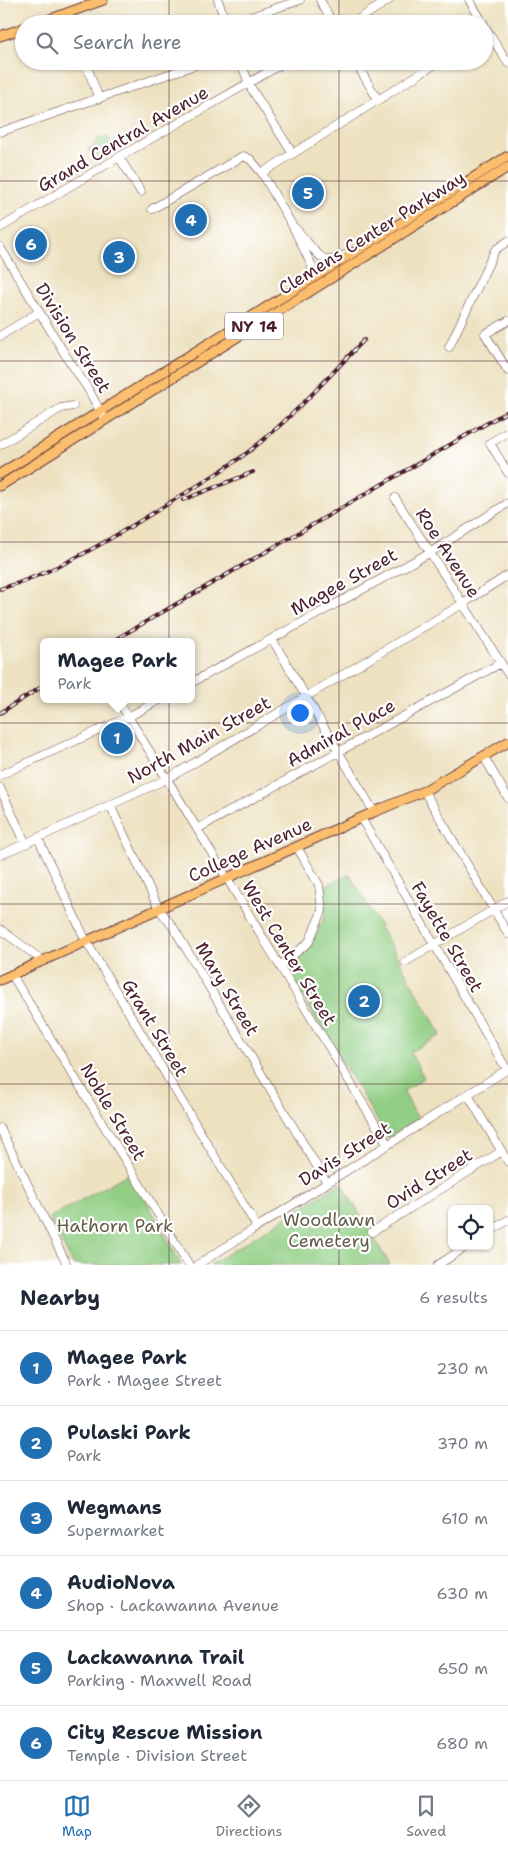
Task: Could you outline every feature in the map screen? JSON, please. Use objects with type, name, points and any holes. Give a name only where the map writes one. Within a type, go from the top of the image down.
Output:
[{"type":"main road","points":[[62,15],[103,0]]},
{"type":"main road","points":[[0,36],[15,31]]},
{"type":"main road","name":"Clemens Center Parkway","points":[[0,486],[304,283],[508,156]]},
{"type":"main road","name":"Clemens Center Parkway","points":[[0,474],[103,416],[508,167]]},
{"type":"main road","name":"College Avenue","points":[[0,980],[424,791],[508,742]]},
{"type":"street","points":[[218,0],[224,15]]},
{"type":"street","points":[[255,15],[300,0]]},
{"type":"street","points":[[320,0],[328,15]]},
{"type":"street","points":[[365,15],[389,0]]},
{"type":"street","points":[[469,0],[478,15]]},
{"type":"street","points":[[493,40],[508,63]]},
{"type":"street","points":[[88,70],[99,99]]},
{"type":"street","points":[[0,132],[181,70]]},
{"type":"street","points":[[244,70],[249,83],[293,154]]},
{"type":"street","name":"Grand Central Avenue","points":[[0,228],[119,157],[271,70]]},
{"type":"street","points":[[360,70],[378,100]]},
{"type":"street","points":[[262,173],[426,70]]},
{"type":"street","points":[[152,209],[243,156],[250,159],[262,173],[292,225],[312,266],[310,276],[304,283]]},
{"type":"street","points":[[119,157],[141,192]]},
{"type":"street","points":[[292,225],[320,256],[326,260],[332,260],[354,251]]},
{"type":"street","points":[[448,347],[495,250],[508,241]]},
{"type":"street","name":"Division Street","points":[[0,247],[103,416]]},
{"type":"street","points":[[0,336],[39,312]]},
{"type":"street","points":[[508,321],[485,334],[508,371]]},
{"type":"street","points":[[0,445],[61,408],[73,406]]},
{"type":"street","points":[[508,432],[490,443],[508,473]]},
{"type":"street","name":"Roe Avenue","points":[[395,498],[508,674]]},
{"type":"street","name":"Magee Street","points":[[195,681],[431,552],[508,504]]},
{"type":"street","name":"North Main Street","points":[[0,855],[167,779],[508,575]]},
{"type":"street","points":[[272,639],[374,812]]},
{"type":"street","name":"Admiral Place","points":[[197,830],[501,663]]},
{"type":"street","name":"West Center Street","points":[[119,703],[388,1145]]},
{"type":"street","points":[[0,775],[128,717],[153,703]]},
{"type":"street","points":[[484,757],[508,798]]},
{"type":"street","points":[[0,788],[26,844]]},
{"type":"street","points":[[424,791],[508,934]]},
{"type":"street","name":"Mary Street","points":[[110,805],[159,909],[173,927],[327,1183]]},
{"type":"street","name":"Fayette Street","points":[[361,818],[508,1070]]},
{"type":"street","name":"Grant Street","points":[[38,838],[86,941],[257,1227]]},
{"type":"street","points":[[280,966],[309,942],[322,911],[319,885],[297,846]]},
{"type":"street","points":[[406,962],[508,901]]},
{"type":"street","points":[[0,929],[43,961]]},
{"type":"street","name":"Noble Street","points":[[12,975],[189,1265]]},
{"type":"street","name":"Davis Street","points":[[197,1265],[508,1070]]},
{"type":"street","points":[[468,1095],[508,1162]]},
{"type":"street","points":[[0,1128],[67,1265]]},
{"type":"street","name":"Ovid Street","points":[[372,1232],[502,1151]]},
{"type":"street","points":[[493,1229],[508,1220]]},
{"type":"street","points":[[438,1265],[461,1250]]},
{"type":"green space","points":[[106,137],[109,139],[114,152],[96,162],[88,149],[98,139]]},
{"type":"green space","points":[[126,726],[132,739],[107,750],[101,737]]},
{"type":"green space","points":[[350,874],[441,1035],[410,1052],[424,1078],[403,1091],[418,1119],[388,1138],[285,967],[310,946],[325,917],[322,887]]},
{"type":"green space","name":"Hathorn Park","points":[[131,1172],[181,1265],[73,1265],[50,1218]]},
{"type":"green space","name":"Woodlawn Cemetery","points":[[341,1183],[390,1265],[210,1265]]},
{"type":"railway","points":[[0,589],[44,573],[86,552],[231,464],[282,424],[364,340]]},
{"type":"railway","points":[[118,638],[508,411]]},
{"type":"railway","points":[[183,500],[253,472]]},
{"type":"railway","points":[[0,713],[40,688]]},
{"type":"place","name":"Lackawanna Trail","points":[[308,193]]},
{"type":"place","name":"AudioNova","points":[[191,220]]},
{"type":"place","name":"City Rescue Mission","points":[[31,244]]},
{"type":"place","name":"Wegmans","points":[[119,257]]},
{"type":"place","name":"Magee Park","points":[[117,738]]},
{"type":"place","name":"Pulaski Park","points":[[364,1001]]}]
